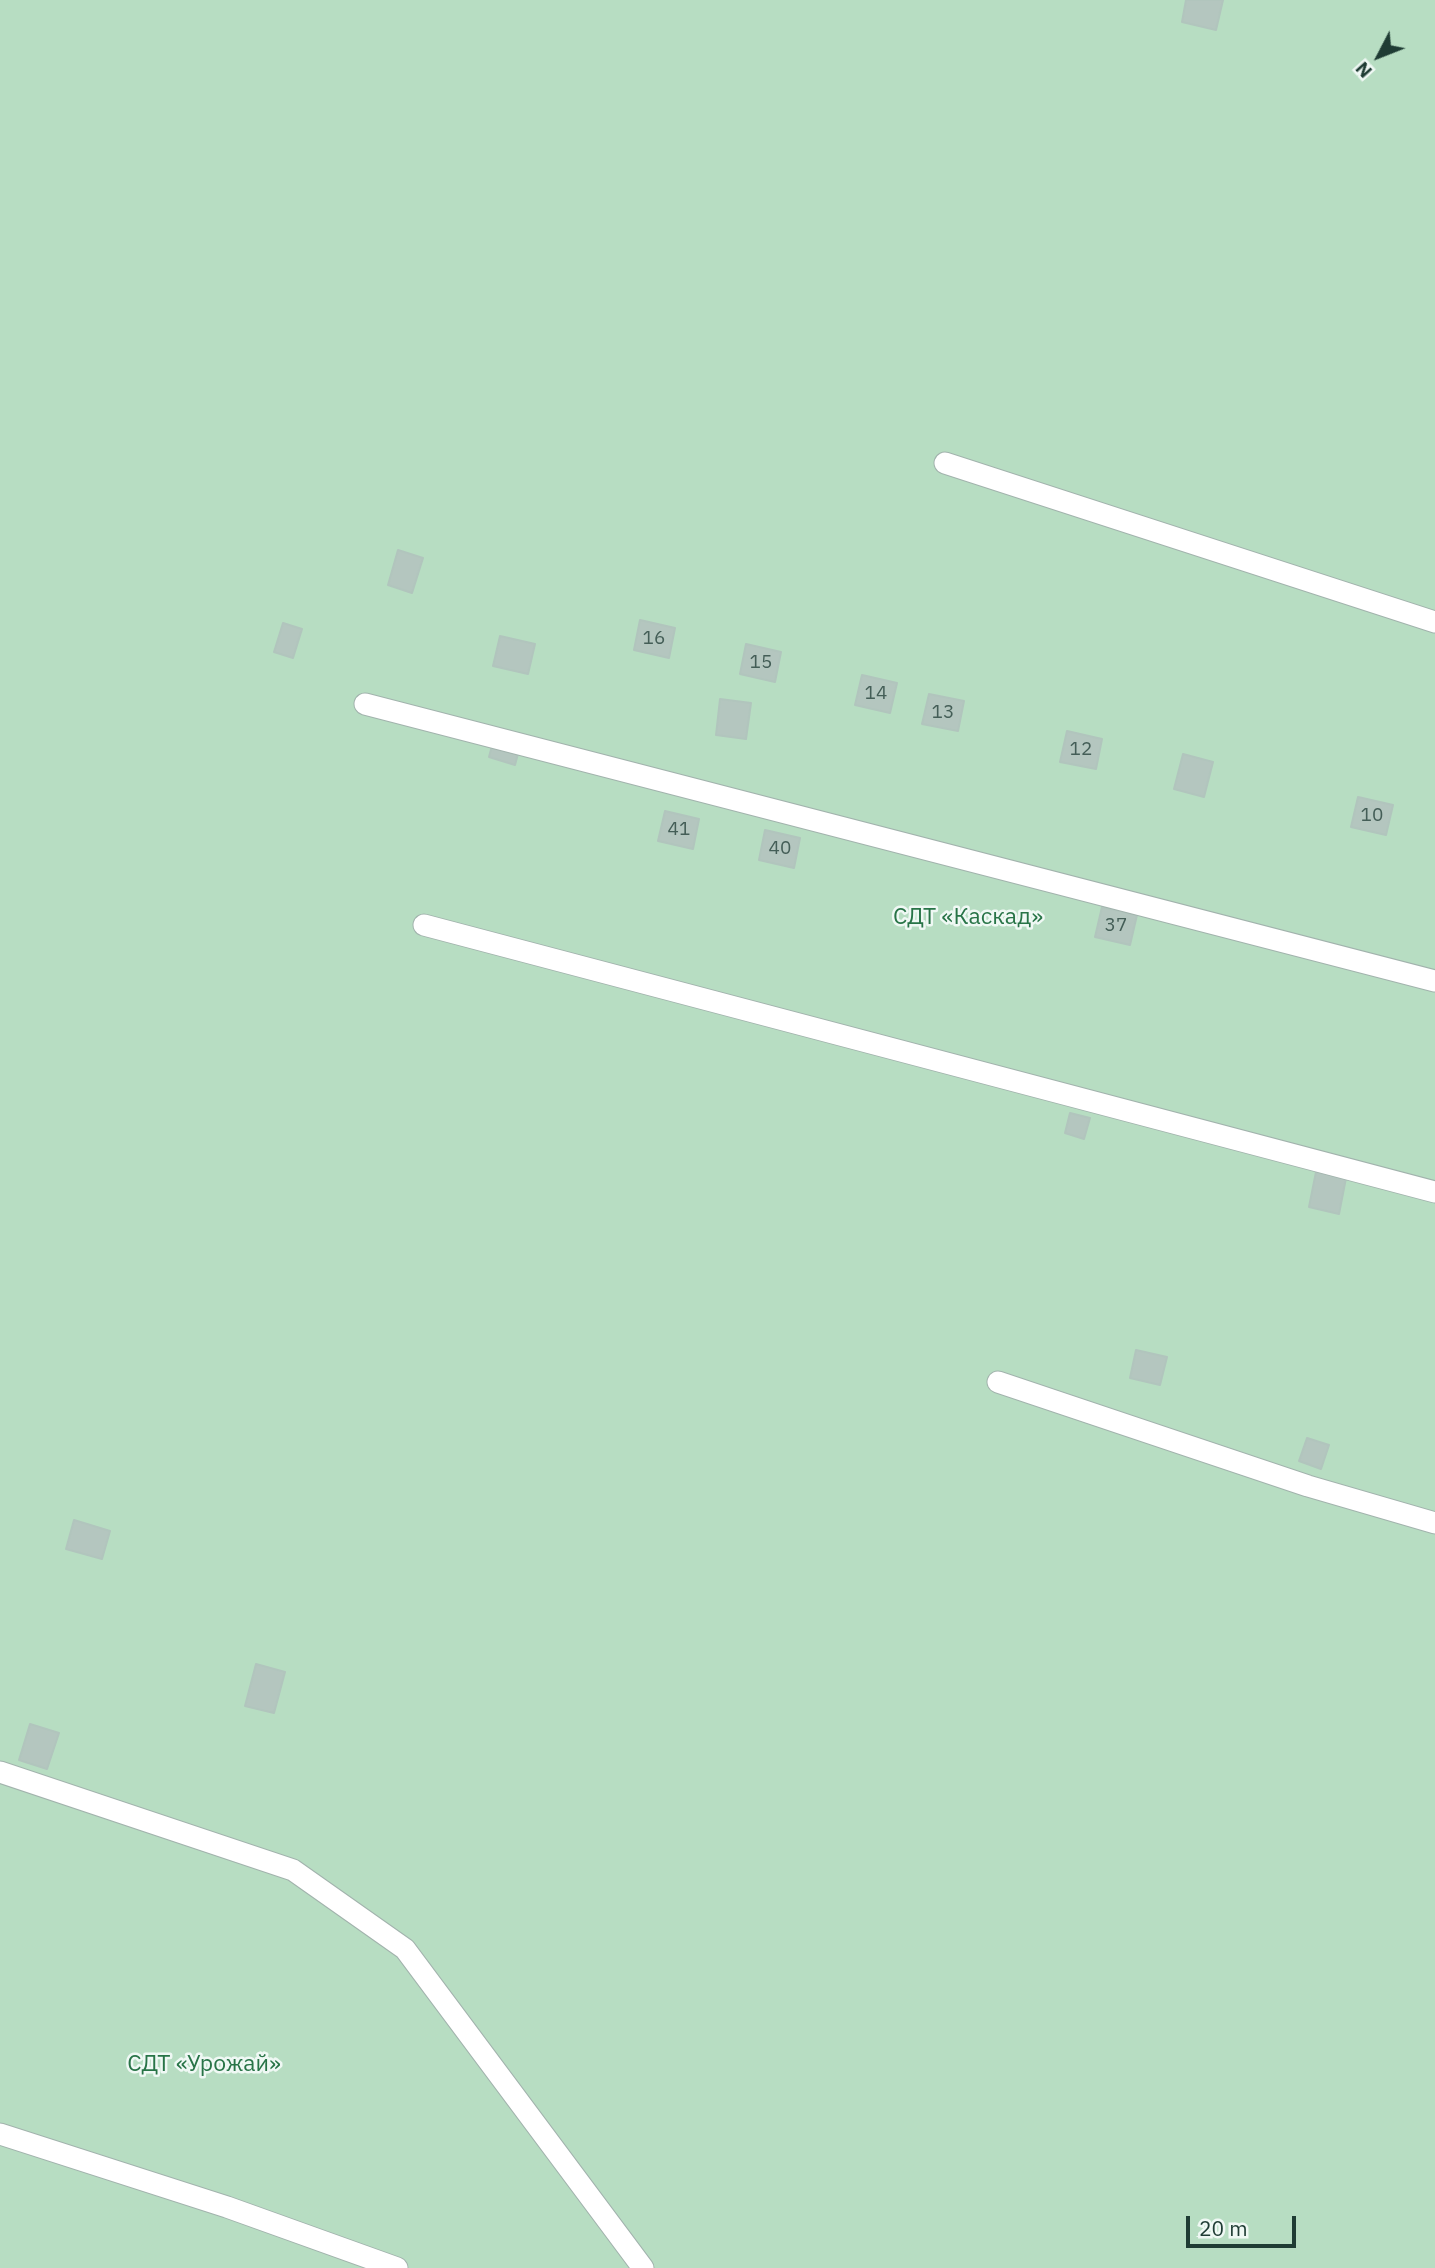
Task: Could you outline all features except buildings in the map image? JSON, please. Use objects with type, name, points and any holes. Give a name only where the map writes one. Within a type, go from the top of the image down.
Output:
[{"type":"lane","points":[[945,463],[1435,622]]},
{"type":"lane","points":[[365,704],[1435,981]]},
{"type":"lane","points":[[424,925],[1435,1192]]},
{"type":"lane","points":[[998,1382],[1308,1486],[1435,1523]]},
{"type":"lane","points":[[0,1772],[293,1870],[405,1949],[643,2268]]},
{"type":"lane","points":[[0,2134],[227,2207],[397,2268]]},
{"type":"green space","points":[[0,0],[1435,0],[1435,2268],[0,2268]]},
{"type":"park label","name":"СДТ «Каскад»","points":[[968,917]]},
{"type":"park label","name":"СДТ «Урожай»","points":[[204,2064]]}]
